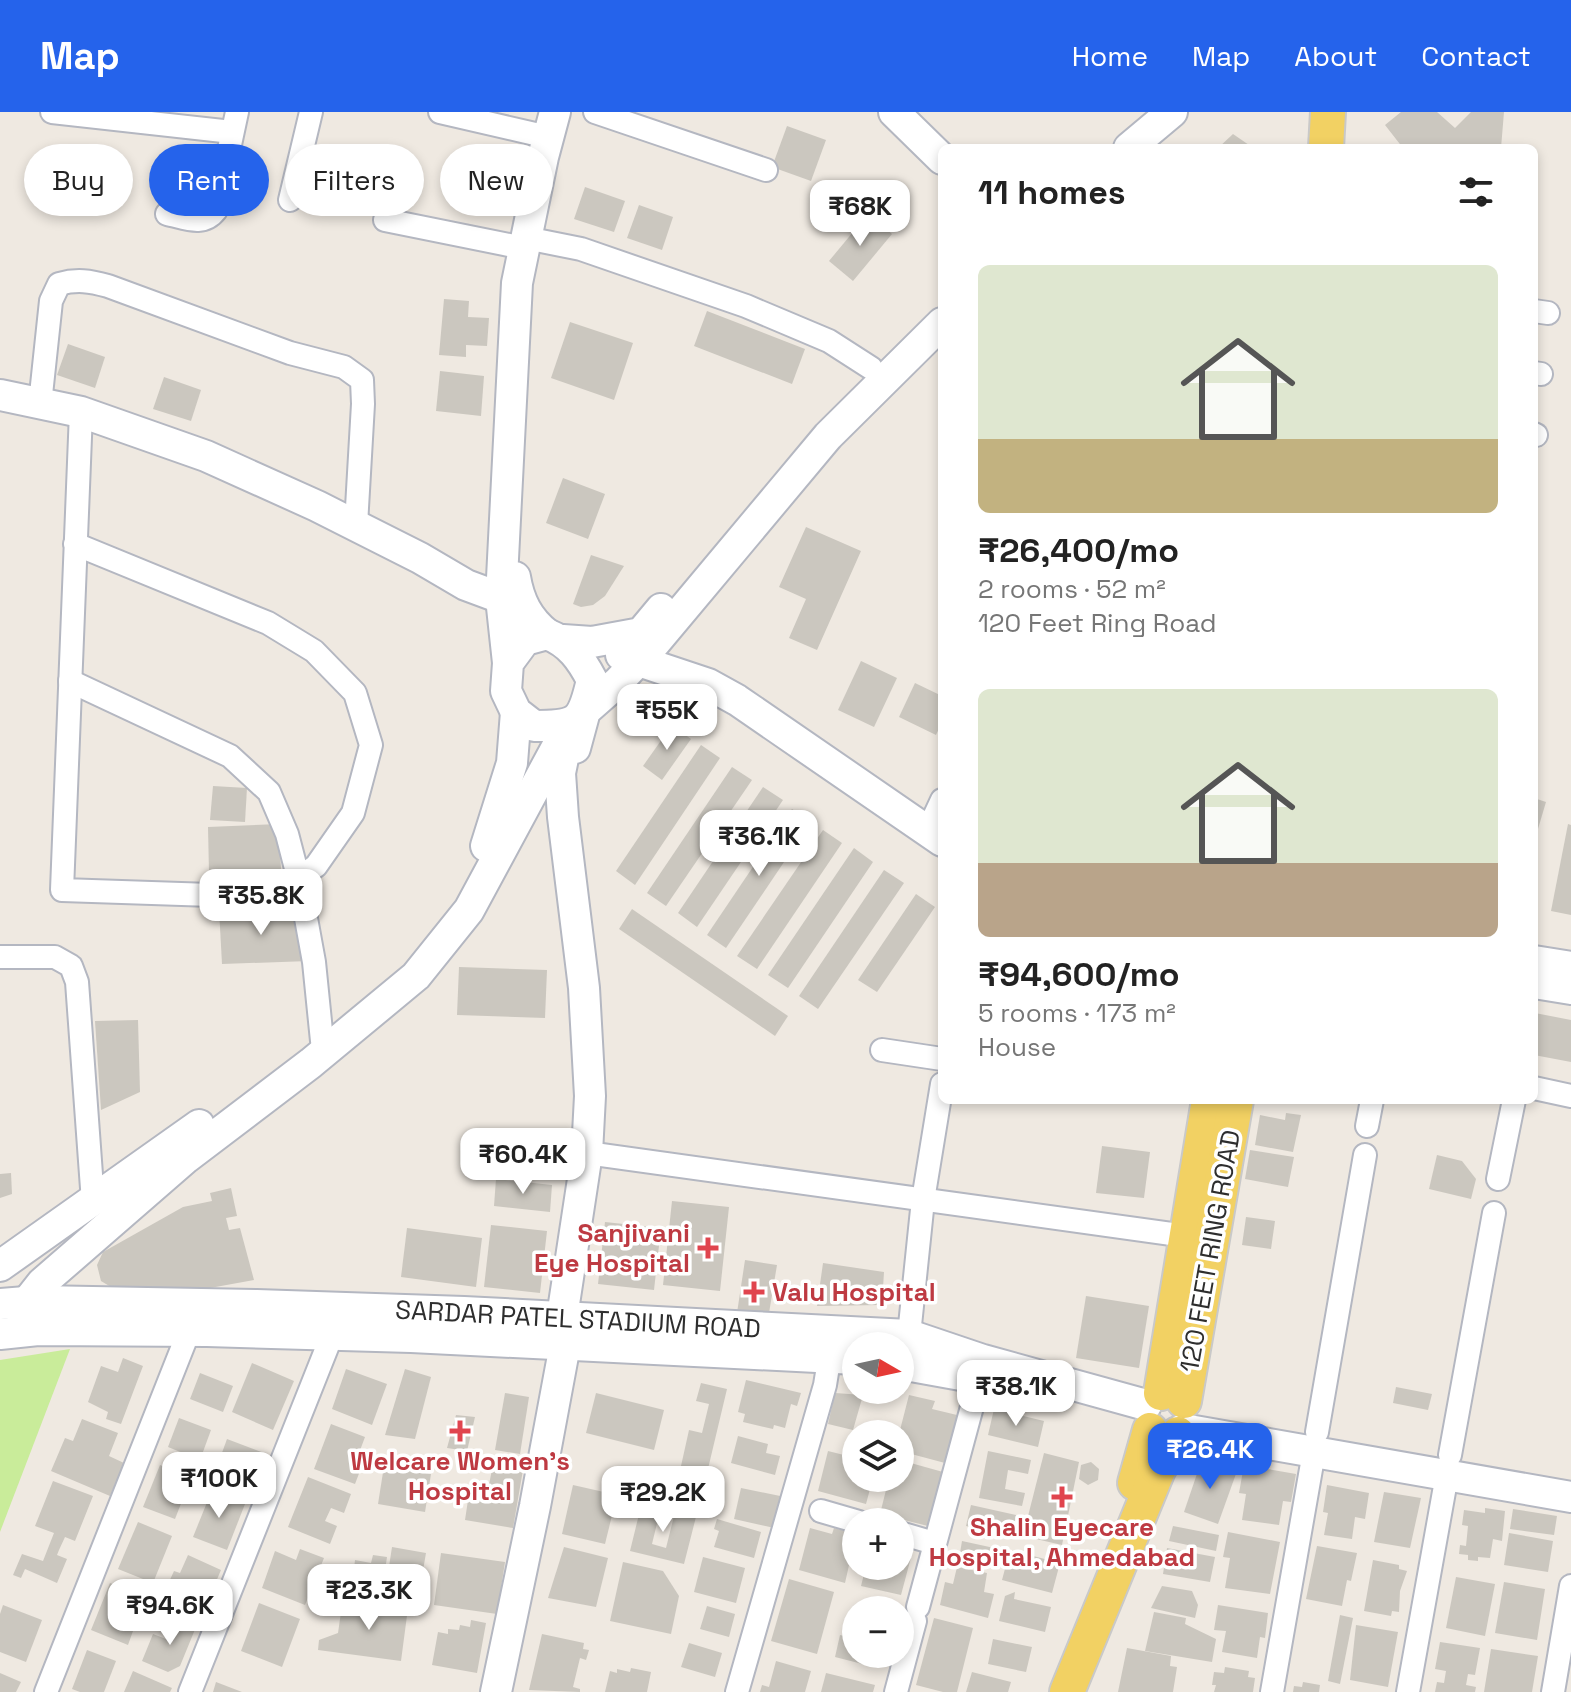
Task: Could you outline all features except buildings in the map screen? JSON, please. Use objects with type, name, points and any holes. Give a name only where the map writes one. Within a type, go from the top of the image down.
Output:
[{"type":"main road","points":[[1307,144],[1309,112]]},
{"type":"main road","points":[[1326,144],[1328,112]]},
{"type":"main road","name":"120 FEET RING ROAD","points":[[1167,1416],[1186,1236],[1208,1104]]},
{"type":"main road","name":"120 FEET RING ROAD","points":[[1060,1690],[1158,1470],[1235,1104]]},
{"type":"street","points":[[52,112],[235,122],[230,144]]},
{"type":"street","points":[[303,144],[311,112]]},
{"type":"street","points":[[440,112],[552,125],[532,245]]},
{"type":"street","points":[[572,112],[532,245],[517,283],[506,691],[516,712],[534,726],[577,717],[627,672],[828,436],[938,327]]},
{"type":"street","points":[[595,112],[766,170]]},
{"type":"street","points":[[894,112],[938,155]]},
{"type":"street","points":[[1134,144],[1172,112]]},
{"type":"street","points":[[1161,144],[1198,112]]},
{"type":"street","points":[[177,216],[202,221],[212,216]]},
{"type":"street","points":[[385,220],[532,245],[581,249],[746,306],[829,341],[871,368]]},
{"type":"street","points":[[40,404],[51,301],[59,284],[72,280],[108,286],[290,353],[344,367],[362,380],[356,525]]},
{"type":"street","points":[[508,663],[525,640],[641,633],[816,424],[938,304]]},
{"type":"street","points":[[0,395],[81,412],[206,456],[356,525],[466,585],[510,597],[533,623],[627,672],[703,696],[731,711],[938,854]]},
{"type":"street","points":[[75,544],[268,623],[314,651],[355,693],[371,745],[353,813],[316,866],[299,880],[271,897],[62,890],[75,544],[81,412]]},
{"type":"street","points":[[7,1333],[14,1303],[42,1283],[186,1158],[416,976],[469,910],[577,717],[592,680],[567,639]]},
{"type":"street","points":[[627,672],[708,684],[737,700],[935,835]]},
{"type":"street","points":[[70,681],[230,756],[269,792],[287,834],[299,880],[325,1045]]},
{"type":"street","points":[[0,1266],[176,1140],[325,1045],[431,943],[473,882],[496,821],[512,763],[516,712]]},
{"type":"street","points":[[496,1692],[535,1506],[564,1331],[587,1153],[590,1096],[584,988],[563,817],[577,717]]},
{"type":"street","points":[[0,957],[55,957],[71,966],[77,982],[93,1202]]},
{"type":"street","points":[[1538,962],[1571,967]]},
{"type":"street","points":[[1538,984],[1571,989]]},
{"type":"street","points":[[882,1050],[938,1058]]},
{"type":"street","points":[[1538,1089],[1571,1096]]},
{"type":"street","points":[[906,1332],[939,1104]]},
{"type":"street","points":[[1367,1126],[1371,1104]]},
{"type":"street","points":[[1498,1179],[1513,1104]]},
{"type":"street","points":[[587,1153],[1186,1236]]},
{"type":"street","points":[[1272,1692],[1365,1155]]},
{"type":"street","points":[[1408,1692],[1494,1213]]},
{"type":"street","points":[[67,1260],[62,1286],[68,1302]]},
{"type":"street","name":"SARDAR PATEL STADIUM ROAD","points":[[14,1303],[257,1305],[564,1331],[840,1349]]},
{"type":"street","name":"SARDAR PATEL STADIUM ROAD","points":[[7,1333],[38,1330],[332,1335],[564,1331]]},
{"type":"street","points":[[46,1692],[189,1331]]},
{"type":"street","points":[[190,1692],[332,1335]]},
{"type":"street","points":[[737,1692],[817,1413],[840,1349]]},
{"type":"street","name":"SARDAR PATEL STADIUM ROAD","points":[[914,1352],[1167,1416],[1448,1465]]},
{"type":"street","points":[[896,1692],[982,1369]]},
{"type":"street","points":[[1448,1465],[1571,1476]]},
{"type":"street","points":[[1448,1465],[1571,1497]]},
{"type":"street","points":[[821,1511],[842,1517]]},
{"type":"street","points":[[914,1537],[934,1543]]},
{"type":"street","points":[[1553,1692],[1571,1586]]},
{"type":"green space","points":[[70,1349],[0,1532],[0,1360]]},
{"type":"place","name":"Sanjivani Eye Hospital","points":[[708,1248]]},
{"type":"place","name":"Valu Hospital","points":[[754,1292]]},
{"type":"place","name":"Welcare Women's Hospital","points":[[460,1431]]},
{"type":"place","name":"Shalin Eyecare Hospital, Ahmedabad","points":[[1062,1497]]}]
